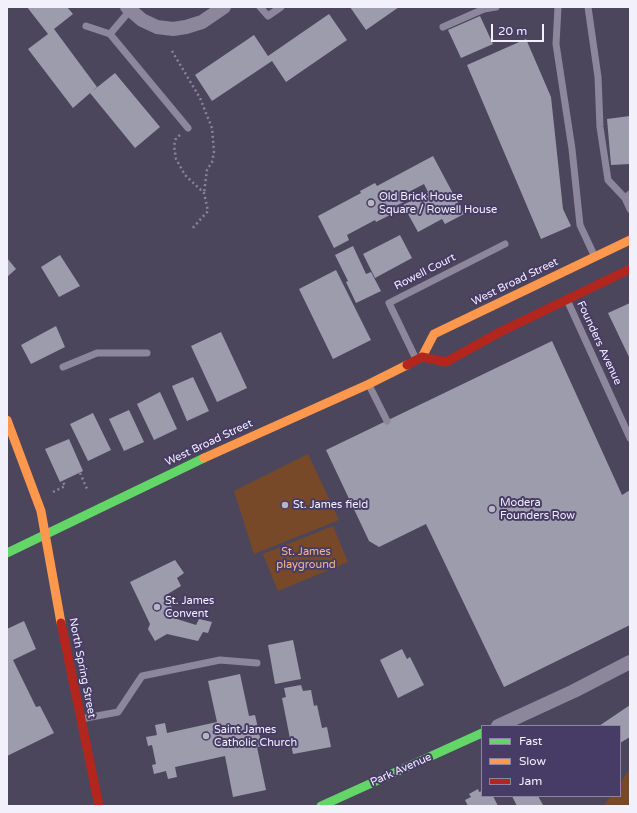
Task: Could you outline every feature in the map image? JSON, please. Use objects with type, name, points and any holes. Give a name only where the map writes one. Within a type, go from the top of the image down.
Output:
[{"type":"main road","name":"West Broad Street","points":[[7,553],[200,460],[369,384],[420,359],[434,334],[630,240]]},
{"type":"main road","points":[[420,359],[446,362],[500,332],[630,269]]},
{"type":"main road","name":"North Spring Street","points":[[7,420],[41,512],[80,719],[99,806]]},
{"type":"main road","name":"Park Avenue","points":[[321,806],[481,733]]},
{"type":"street","points":[[130,8],[147,22],[157,26],[173,29],[202,22],[224,7]]},
{"type":"street","points":[[500,725],[574,691],[630,662]]},
{"type":"lane","points":[[260,7],[268,16],[281,7]]},
{"type":"lane","points":[[443,27],[484,9],[496,7]]},
{"type":"lane","points":[[558,7],[556,44],[572,148],[580,225],[595,257]]},
{"type":"lane","points":[[588,7],[598,77],[600,127],[608,180],[628,196],[630,209]]},
{"type":"lane","points":[[110,34],[130,8]]},
{"type":"lane","points":[[86,26],[110,34],[188,128]]},
{"type":"lane","name":"Rowell Court","points":[[420,359],[390,303],[505,244]]},
{"type":"lane","name":"Founders Avenue","points":[[567,300],[630,438]]},
{"type":"lane","points":[[63,367],[97,353],[147,353]]},
{"type":"lane","points":[[369,384],[387,421]]},
{"type":"lane","points":[[80,719],[118,712],[142,676],[220,660],[257,663]]},
{"type":"path","points":[[172,51],[200,98],[212,128],[214,152],[212,162],[207,170],[204,193],[208,211],[191,230]]},
{"type":"path","points":[[188,128],[176,138],[174,146],[176,159],[185,175],[204,193]]},
{"type":"path","points":[[80,473],[87,490]]},
{"type":"path","points":[[52,493],[65,486],[62,480]]},
{"type":"green space","name":"St. James field","points":[[308,454],[339,520],[254,554],[234,491]]},
{"type":"green space","name":"St. James playground","points":[[333,526],[348,562],[278,591],[263,554]]},
{"type":"green space","points":[[630,769],[630,806],[603,806],[610,797],[621,797],[621,782]]},
{"type":"building","points":[[27,7],[67,7],[73,14],[54,29],[97,87],[73,108],[28,49],[48,34]]},
{"type":"building","points":[[350,7],[399,7],[366,30]]},
{"type":"building","points":[[329,14],[347,40],[286,82],[272,61],[212,101],[195,75],[254,35],[268,56]]},
{"type":"building","points":[[480,16],[493,44],[461,58],[448,30]]},
{"type":"building","points":[[526,39],[551,97],[563,209],[571,226],[541,239],[467,65]]},
{"type":"building","points":[[115,73],[160,127],[135,148],[90,93]]},
{"type":"building","points":[[630,116],[630,164],[611,165],[607,119]]},
{"type":"building","name":"Old Brick House Square / Rowell House","points":[[433,156],[464,214],[445,224],[442,219],[418,232],[403,205],[428,192],[424,184],[401,196],[404,202],[389,209],[392,214],[376,222],[375,220],[347,235],[349,240],[334,248],[318,216],[361,193],[360,191],[375,183],[377,186]]},
{"type":"building","points":[[400,235],[412,258],[375,278],[363,254]]},
{"type":"building","points":[[353,246],[366,274],[371,272],[381,291],[356,303],[346,282],[348,281],[335,255]]},
{"type":"building","points":[[60,255],[80,286],[59,297],[41,267]]},
{"type":"building","points":[[7,258],[16,269],[7,277]]},
{"type":"building","points":[[336,270],[371,340],[333,359],[299,289]]},
{"type":"building","points":[[630,303],[630,359],[608,313]]},
{"type":"building","points":[[56,326],[65,347],[31,364],[21,345]]},
{"type":"building","points":[[221,332],[247,388],[217,402],[191,346]]},
{"type":"building","name":"Modera Founders Row","points":[[552,341],[622,495],[630,490],[630,625],[504,687],[426,524],[379,547],[369,541],[326,450]]},
{"type":"building","points":[[193,377],[209,411],[187,421],[172,386]]},
{"type":"building","points":[[160,392],[177,429],[154,440],[137,404]]},
{"type":"building","points":[[129,410],[144,442],[124,451],[109,419]]},
{"type":"building","points":[[93,413],[111,450],[88,461],[70,424]]},
{"type":"building","points":[[69,439],[83,471],[60,482],[45,449]]},
{"type":"building","name":"St. James Convent","points":[[175,560],[184,573],[177,578],[181,586],[166,595],[177,619],[196,625],[199,619],[212,622],[208,633],[203,632],[198,641],[167,634],[155,641],[148,629],[150,624],[130,582]]},
{"type":"building","points":[[24,621],[36,649],[13,660],[36,707],[40,706],[54,733],[7,756],[7,629]]},
{"type":"building","points":[[293,640],[301,679],[275,684],[268,645]]},
{"type":"building","points":[[402,649],[407,659],[410,657],[424,685],[398,698],[380,660]]},
{"type":"building","name":"Saint James Catholic Church","points":[[240,674],[249,716],[255,715],[262,746],[257,747],[266,790],[233,797],[225,756],[175,767],[177,777],[168,779],[166,771],[154,774],[152,765],[156,764],[152,745],[148,746],[146,737],[157,735],[155,725],[165,723],[167,733],[217,722],[208,681]]},
{"type":"building","points":[[301,685],[303,691],[311,690],[314,706],[317,705],[322,728],[327,727],[331,747],[293,754],[282,698],[286,697],[284,688]]},
{"type":"building","points":[[630,705],[630,737],[621,742],[621,725],[600,725]]},
{"type":"building","points":[[478,789],[479,792],[481,791],[481,797],[494,797],[498,806],[468,806],[465,800],[471,797],[469,794]]},
{"type":"building","points":[[512,797],[539,797],[543,805],[517,806]]},
{"type":"traffic: fast","points":[[7,553],[204,458]]},
{"type":"traffic: fast","points":[[321,806],[481,733]]},
{"type":"traffic: slow","points":[[422,357],[434,334],[630,240]]},
{"type":"traffic: slow","points":[[204,458],[369,384],[407,365]]},
{"type":"traffic: slow","points":[[7,420],[41,511],[61,623]]},
{"type":"traffic: jam","points":[[407,365],[422,357],[446,362],[500,332],[630,269]]},
{"type":"traffic: jam","points":[[61,623],[99,806]]},
{"type":"place","name":"Old Brick House Square / Rowell House","points":[[371,203]]},
{"type":"place","name":"St. James field","points":[[285,505]]},
{"type":"place","name":"Modera Founders Row","points":[[492,509]]},
{"type":"place","name":"St. James Convent","points":[[157,607]]},
{"type":"place","name":"Saint James Catholic Church","points":[[206,736]]}]
